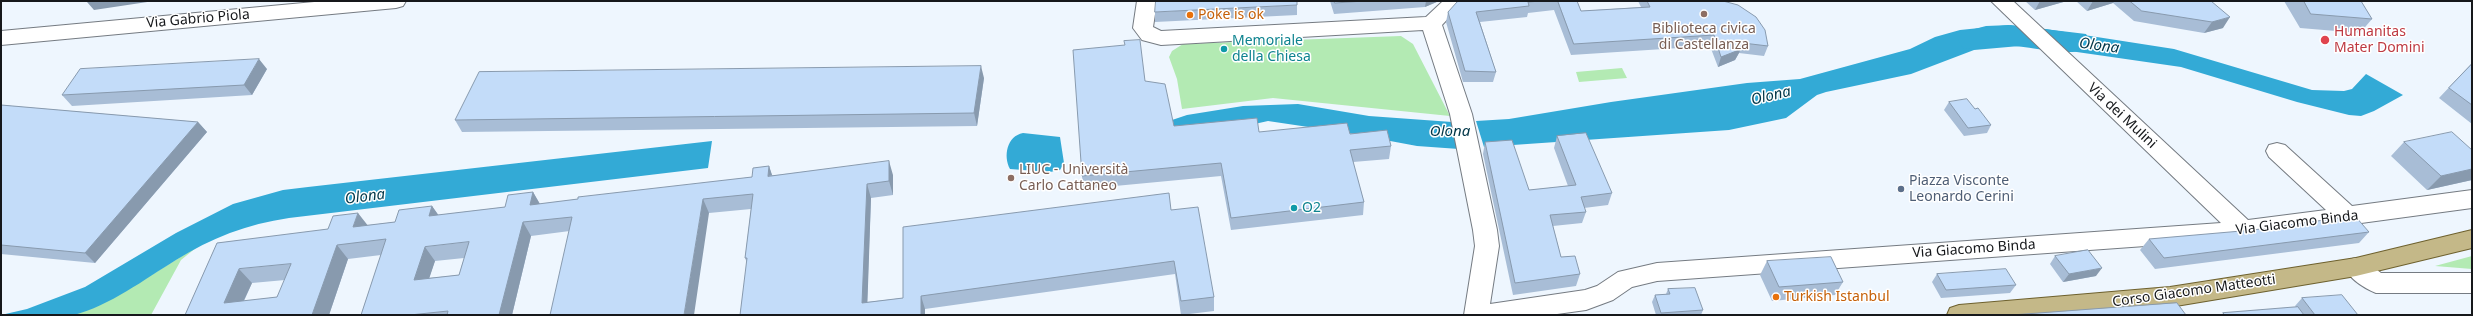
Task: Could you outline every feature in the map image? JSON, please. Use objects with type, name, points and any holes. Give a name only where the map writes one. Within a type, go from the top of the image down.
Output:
[{"type":"main road","name":"Corso Giacomo Matteotti","points":[[1959,315],[2176,306],[2356,267],[2472,239]]},
{"type":"street","name":"Via Gabrio Piola","points":[[1,38],[352,3],[396,1]]},
{"type":"street","points":[[1147,1],[1144,28],[1149,35],[1154,38],[1431,23],[1449,6],[1473,1]]},
{"type":"street","name":"Via dei Mulini","points":[[2001,1],[2243,230]]},
{"type":"street","points":[[1431,23],[1461,114],[1470,152],[1487,246],[1476,315]]},
{"type":"street","points":[[2277,151],[2347,216]]},
{"type":"street","name":"Via Giacomo Binda","points":[[1482,315],[1586,300],[1605,293],[1626,279],[1657,272],[2243,230],[2472,199]]},
{"type":"street","points":[[2356,267],[2376,283],[2472,283]]},
{"type":"green space","points":[[1401,36],[1413,44],[1450,116],[1273,98],[1182,109],[1177,79],[1169,57],[1172,51],[1183,44]]},
{"type":"green space","points":[[1622,68],[1627,78],[1579,82],[1576,72]]},
{"type":"green space","points":[[197,247],[181,260],[151,315],[73,315],[122,293]]},
{"type":"green space","points":[[2472,256],[2472,269],[2435,266]]},
{"type":"water","points":[[2009,25],[2031,45],[1974,50],[1911,74],[1817,95],[1786,118],[1729,130],[1484,147],[1476,121],[1509,119],[1611,102],[1747,83],[1800,79],[1910,49],[1935,37],[1960,30]]},
{"type":"water","points":[[2039,28],[2174,49],[2312,90],[2344,91],[2352,89],[2366,74],[2403,95],[2374,111],[2361,116],[2349,115],[2297,102],[2181,67],[2063,50]]},
{"type":"water","points":[[1298,104],[1369,116],[1452,122],[1459,149],[1417,146],[1342,132],[1268,121],[1232,129],[1140,140],[1172,120],[1187,115],[1243,106]]},
{"type":"water","points":[[1023,133],[1060,137],[1064,163],[1060,170],[1050,172],[1010,169],[1007,158],[1008,147],[1013,138]]},
{"type":"water","points":[[712,141],[708,168],[289,218],[259,224],[230,233],[189,252],[113,299],[87,311],[74,315],[1,315],[27,309],[85,287],[176,233],[233,204],[283,190]]},
{"type":"building","points":[[1156,1],[1297,1],[1297,5],[1155,12]]},
{"type":"building","points":[[1334,1],[1364,1],[1335,3]]},
{"type":"building","points":[[1541,1],[1528,2],[1529,6],[1476,12],[1496,72],[1465,71],[1448,12],[1457,2]]},
{"type":"building","points":[[1558,1],[1577,1],[1581,11],[1650,7],[1647,1],[1723,1],[1738,5],[1756,17],[1765,30],[1768,46],[1743,43],[1739,50],[1721,57],[1714,35],[1574,44]]},
{"type":"building","points":[[2130,1],[2211,1],[2230,17],[2212,22],[2142,11]]},
{"type":"building","points":[[2304,1],[2361,1],[2372,19],[2311,14]]},
{"type":"building","points":[[1140,40],[1145,81],[1165,84],[1174,126],[1257,118],[1259,132],[1347,123],[1350,134],[1387,130],[1391,146],[1350,150],[1364,202],[1231,218],[1221,163],[1082,176],[1073,50],[1125,45],[1124,41]]},
{"type":"building","points":[[259,59],[244,85],[62,95],[80,69]]},
{"type":"building","points":[[2472,64],[2472,105],[2449,88]]},
{"type":"building","points":[[981,66],[974,113],[455,120],[479,72]]},
{"type":"building","points":[[1967,99],[1975,109],[1978,108],[1991,125],[1968,128],[1949,102]]},
{"type":"building","points":[[1,105],[198,122],[85,253],[1,245]]},
{"type":"building","points":[[2452,132],[2472,150],[2472,169],[2441,176],[2404,142]]},
{"type":"building","points":[[1586,133],[1612,193],[1581,197],[1586,212],[1550,215],[1561,257],[1575,256],[1580,274],[1515,283],[1485,142],[1512,140],[1529,190],[1576,185],[1557,136]]},
{"type":"building","points":[[889,161],[889,181],[867,184],[862,303],[903,298],[903,227],[1169,193],[1171,210],[1198,207],[1214,297],[1181,301],[1174,261],[921,296],[921,315],[740,315],[753,194],[703,199],[684,315],[550,315],[572,217],[523,222],[499,315],[447,315],[448,311],[410,315],[361,315],[386,239],[337,245],[312,315],[185,315],[217,243],[328,229],[333,216],[358,213],[353,227],[395,222],[399,210],[432,206],[429,216],[505,207],[508,195],[533,192],[530,205],[578,199],[578,197],[752,177],[753,168],[769,166],[768,176]],"holes":[[[469,242],[459,275],[414,280],[425,247]],[[291,264],[277,297],[224,303],[239,269]]]},
{"type":"building","points":[[2355,216],[2369,232],[2164,258],[2149,239],[2253,230]]},
{"type":"building","points":[[2088,250],[2102,268],[2069,274],[2055,256]]},
{"type":"building","points":[[1831,257],[1843,282],[1779,287],[1767,261]]},
{"type":"building","points":[[2006,269],[2016,285],[1946,290],[1937,274]]},
{"type":"building","points":[[1695,288],[1703,310],[1661,313],[1655,295],[1670,294],[1668,289]]},
{"type":"building","points":[[2342,295],[2358,315],[2315,315],[2302,298]]},
{"type":"building","points":[[2177,303],[2186,315],[2012,315]]},
{"type":"building","points":[[2298,307],[2304,315],[2225,315],[2223,313]]},
{"type":"waterway","name":"Olona","points":[[1974,40],[1986,37],[2011,35],[2075,42]]},
{"type":"place","name":"Biblioteca civica di Castellanza","points":[[1704,14]]},
{"type":"place","name":"Poke is ok","points":[[1190,15]]},
{"type":"place","name":"Humanitas Mater Domini","points":[[2325,40]]},
{"type":"place","name":"Memoriale della Chiesa","points":[[1224,49]]},
{"type":"place","name":"LIUC - Università Carlo Cattaneo","points":[[1011,178]]},
{"type":"place","name":"Piazza Visconte Leonardo Cerini","points":[[1901,189]]},
{"type":"place","name":"O2","points":[[1294,208]]},
{"type":"place","name":"Turkish Istanbul","points":[[1776,297]]}]
